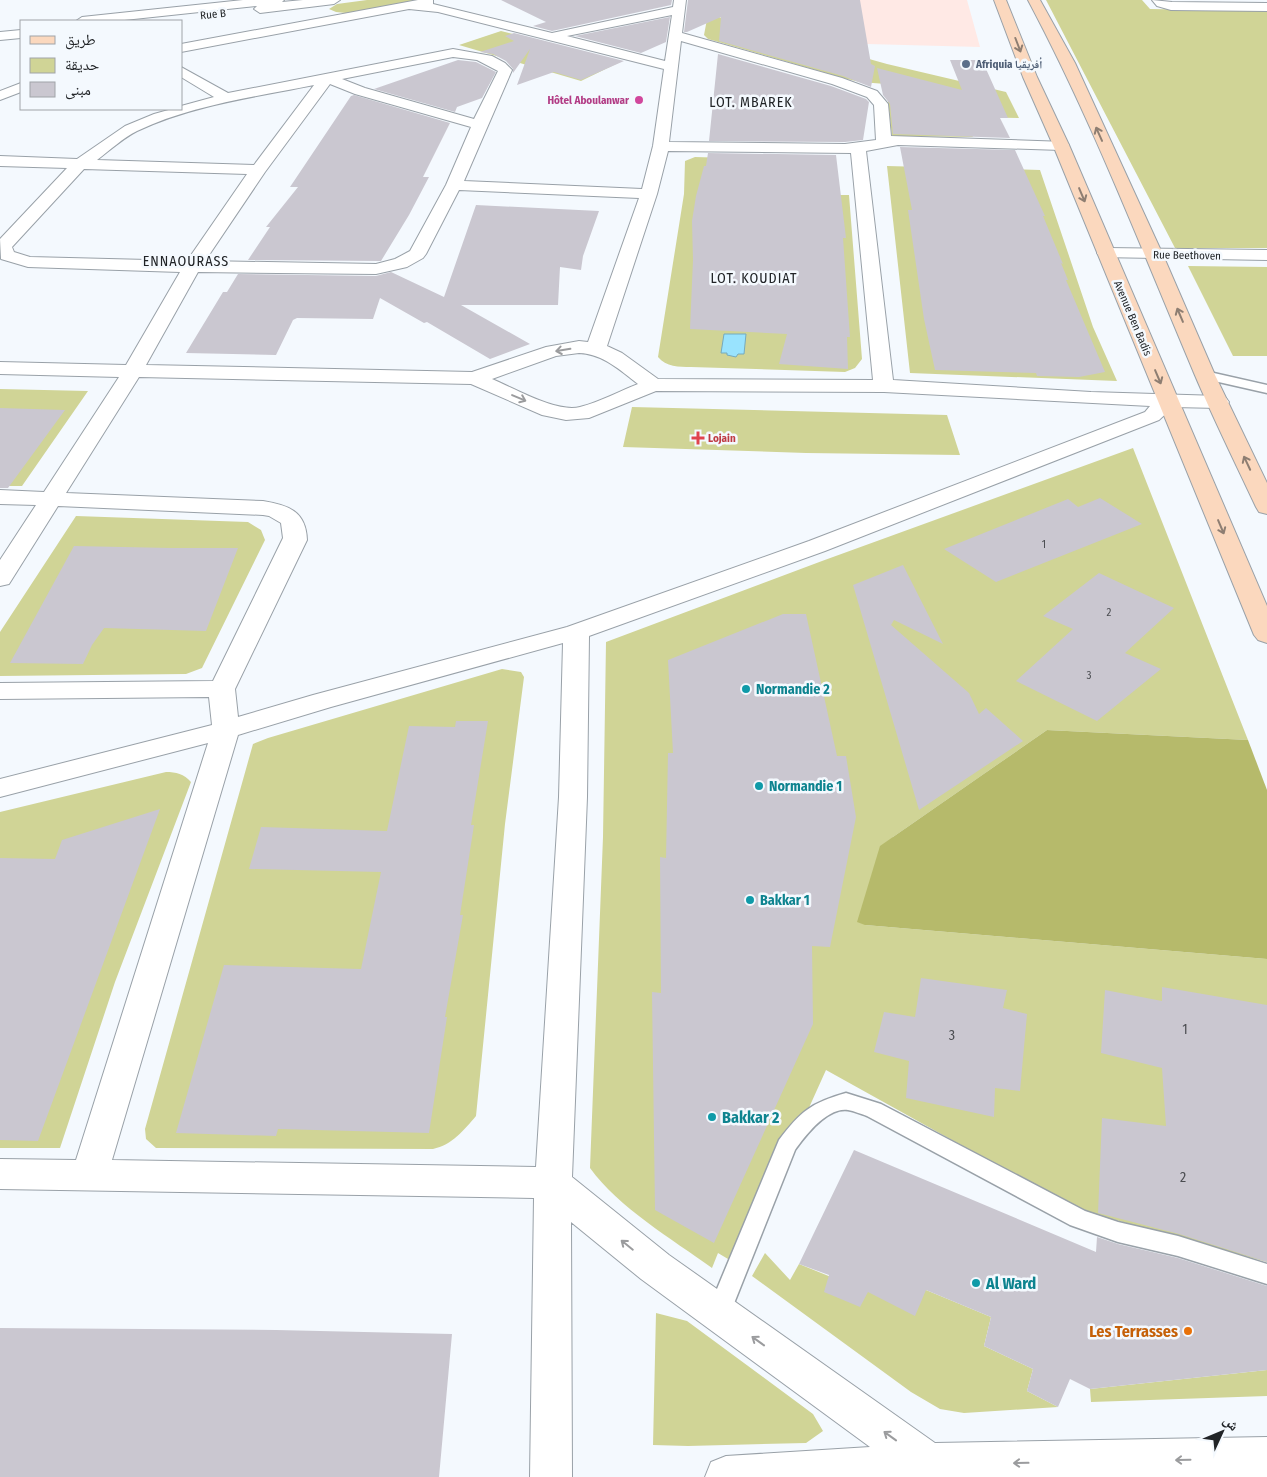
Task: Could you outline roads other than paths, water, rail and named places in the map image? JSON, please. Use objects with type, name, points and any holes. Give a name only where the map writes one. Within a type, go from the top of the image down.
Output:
[{"type":"main road","name":"Avenue Ben Badis","points":[[1000,0],[1030,78],[1267,635]]},
{"type":"main road","points":[[1034,0],[1068,63],[1154,255],[1205,375],[1267,507]]},
{"type":"street","name":"Rue B","points":[[93,20],[283,2],[334,0]]},
{"type":"street","points":[[182,48],[441,0]]},
{"type":"street","points":[[1158,0],[1171,6],[1267,8]]},
{"type":"street","name":"Rue B","points":[[158,20],[283,2]]},
{"type":"street","points":[[283,2],[319,21]]},
{"type":"street","points":[[552,35],[679,5],[660,146],[649,194],[596,348]]},
{"type":"street","points":[[411,6],[438,8],[552,35],[672,67]]},
{"type":"street","points":[[0,29],[20,27]]},
{"type":"street","points":[[0,36],[20,34]]},
{"type":"street","points":[[676,35],[844,84],[872,94],[880,104],[884,142]]},
{"type":"street","points":[[439,54],[463,54],[487,59],[499,64],[505,70],[479,124],[454,185],[417,254],[401,264],[376,269],[192,267],[28,262],[6,254],[2,246],[8,238],[79,165],[130,129],[159,117],[226,98],[439,54]]},
{"type":"street","points":[[182,72],[226,98]]},
{"type":"street","points":[[327,78],[360,91],[479,124]]},
{"type":"street","points":[[0,579],[132,372],[192,267],[258,170],[327,78]]},
{"type":"street","points":[[0,87],[20,86]]},
{"type":"street","points":[[0,96],[20,86]]},
{"type":"street","points":[[305,105],[360,91]]},
{"type":"street","points":[[660,146],[858,149],[898,140],[1060,145]]},
{"type":"street","points":[[858,149],[884,386]]},
{"type":"street","points":[[0,161],[258,170]]},
{"type":"street","points":[[454,185],[649,194]]},
{"type":"street","name":"Rue Beethoven","points":[[1106,253],[1267,255]]},
{"type":"street","points":[[0,368],[474,378],[553,351],[579,347],[596,348],[615,357],[653,385]]},
{"type":"street","points":[[474,378],[549,410],[566,414],[582,414],[653,385],[884,386],[1218,402]]},
{"type":"street","points":[[0,788],[226,730],[332,698],[576,632],[817,546],[1133,424],[1152,416],[1168,400]]},
{"type":"street","points":[[0,497],[242,507],[269,510],[285,515],[293,524],[295,540],[222,689],[226,730],[90,1174]]},
{"type":"street","points":[[551,1477],[553,1183],[573,807],[576,632]]},
{"type":"street","points":[[0,691],[222,689]]},
{"type":"street","points":[[0,1174],[553,1183],[576,1204],[655,1267],[929,1464]]},
{"type":"street","points":[[726,1477],[929,1464],[1267,1458]]},
{"type":"lane","points":[[1205,375],[1267,389]]},
{"type":"lane","points":[[719,1313],[786,1146],[804,1122],[826,1107],[846,1101],[874,1110],[1078,1218],[1118,1232],[1178,1246],[1267,1274]]},
{"type":"water","points":[[724,334],[746,334],[744,354],[738,354],[736,357],[727,355],[727,353],[721,353]]},
{"type":"place","name":"Afriquia أفريقيا","points":[[966,64]]},
{"type":"place","name":"Hôtel Aboulanwar","points":[[639,100]]},
{"type":"place","name":"Lojain","points":[[698,438]]},
{"type":"place","name":"Normandie 2","points":[[746,689]]},
{"type":"place","name":"Normandie 1","points":[[759,786]]},
{"type":"place","name":"Bakkar 1","points":[[750,900]]},
{"type":"place","name":"Bakkar 2","points":[[712,1117]]},
{"type":"place","name":"Al Ward","points":[[976,1283]]},
{"type":"place","name":"Les Terrasses","points":[[1188,1331]]},
{"type":"district","name":"LOT. MBAREK","points":[[751,102]]},
{"type":"district","name":"ENNAOURASS","points":[[186,261]]},
{"type":"district","name":"LOT. KOUDIAT","points":[[754,278]]}]
